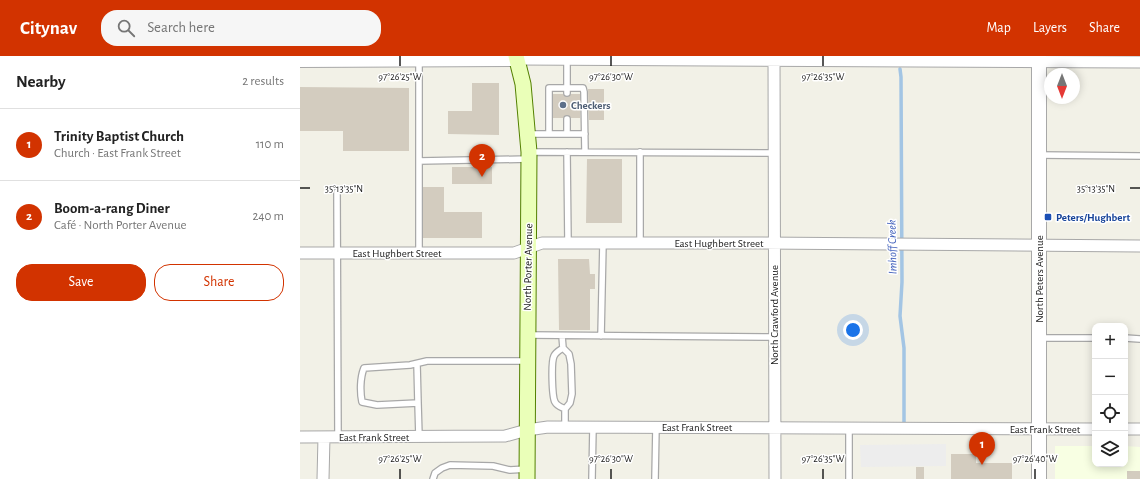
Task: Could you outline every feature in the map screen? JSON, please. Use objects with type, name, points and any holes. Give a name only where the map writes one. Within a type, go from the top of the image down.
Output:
[{"type":"main road","name":"North Porter Avenue","points":[[516,58],[523,84],[528,134],[530,180],[528,247],[527,474]]},
{"type":"street","points":[[300,60],[419,58],[516,58],[567,60],[644,58],[863,58],[1079,59],[1140,62]]},
{"type":"street","name":"North Crawford Avenue","points":[[774,58],[774,479]]},
{"type":"street","name":"North Peters Avenue","points":[[1039,59],[1039,479]]},
{"type":"street","name":"East Hughbert Street","points":[[300,253],[514,253],[542,243],[1140,246]]},
{"type":"street","name":"East Frank Street","points":[[300,437],[505,436],[527,430],[548,427],[1092,429]]},
{"type":"street","points":[[1128,429],[1140,429]]},
{"type":"street","points":[[323,479],[324,437]]},
{"type":"lane","points":[[419,58],[419,253]]},
{"type":"lane","points":[[567,60],[567,91]]},
{"type":"lane","points":[[549,134],[549,88],[567,91],[583,88],[585,152]]},
{"type":"lane","points":[[567,119],[567,134]]},
{"type":"lane","points":[[528,134],[585,134]]},
{"type":"lane","points":[[419,161],[567,152],[775,153]]},
{"type":"lane","points":[[567,152],[568,243]]},
{"type":"lane","points":[[640,152],[640,243]]},
{"type":"lane","points":[[1039,155],[1140,156]]},
{"type":"lane","points":[[337,192],[338,437]]},
{"type":"lane","points":[[601,336],[603,243]]},
{"type":"lane","points":[[528,335],[774,336]]},
{"type":"lane","points":[[562,336],[563,348],[569,354],[571,364],[572,394],[570,402],[565,409],[565,427]]},
{"type":"lane","points":[[1039,338],[1092,338]]},
{"type":"lane","points":[[1128,338],[1140,339]]},
{"type":"lane","points":[[563,348],[554,356],[552,363],[552,394],[557,406],[565,409]]},
{"type":"lane","points":[[418,403],[377,405],[362,402],[362,374],[364,368],[410,365],[427,361],[527,360]]},
{"type":"lane","points":[[417,364],[419,436]]},
{"type":"lane","points":[[592,479],[593,427]]},
{"type":"lane","points":[[655,479],[656,427]]},
{"type":"lane","points":[[849,428],[849,479]]},
{"type":"lane","points":[[433,479],[435,473],[450,465],[493,466],[527,474]]},
{"type":"shaded area","points":[[946,444],[946,466],[861,467],[860,445]]},
{"type":"shaded area","points":[[1055,446],[1092,446],[1092,467],[1128,467],[1128,446],[1140,447],[1140,479],[1055,479]]},
{"type":"building","points":[[472,83],[499,83],[499,135],[448,134],[448,111],[472,111]]},
{"type":"building","points":[[300,87],[409,88],[409,151],[343,151],[343,131],[300,131]]},
{"type":"building","points":[[588,89],[604,89],[604,120],[589,120]]},
{"type":"building","points":[[553,94],[563,94],[567,97],[571,94],[580,94],[580,118],[571,118],[567,115],[563,118],[553,118]]},
{"type":"building","points":[[587,159],[622,159],[622,223],[586,223]]},
{"type":"building","points":[[452,167],[492,167],[492,184],[452,184]]},
{"type":"building","points":[[423,187],[444,187],[444,212],[482,212],[482,238],[423,238]]},
{"type":"building","points":[[558,259],[589,259],[590,274],[595,274],[595,289],[590,289],[590,330],[559,330]]},
{"type":"building","points":[[951,454],[976,454],[976,463],[1012,463],[1012,479],[951,479]]},
{"type":"building","points":[[916,467],[924,467],[924,479],[916,479]]},
{"type":"building","points":[[1127,471],[1140,471],[1140,479],[1127,479]]},
{"type":"waterway","name":"Imhoff Creek","points":[[900,69],[902,282],[900,316],[904,348],[904,425]]},
{"type":"place","name":"Checkers","points":[[563,105]]},
{"type":"place","name":"Boom-a-rang Diner","points":[[482,177]]},
{"type":"place","name":"Peters/Hughbert","points":[[1048,217]]},
{"type":"place","name":"Trinity Baptist Church","points":[[982,465]]}]
